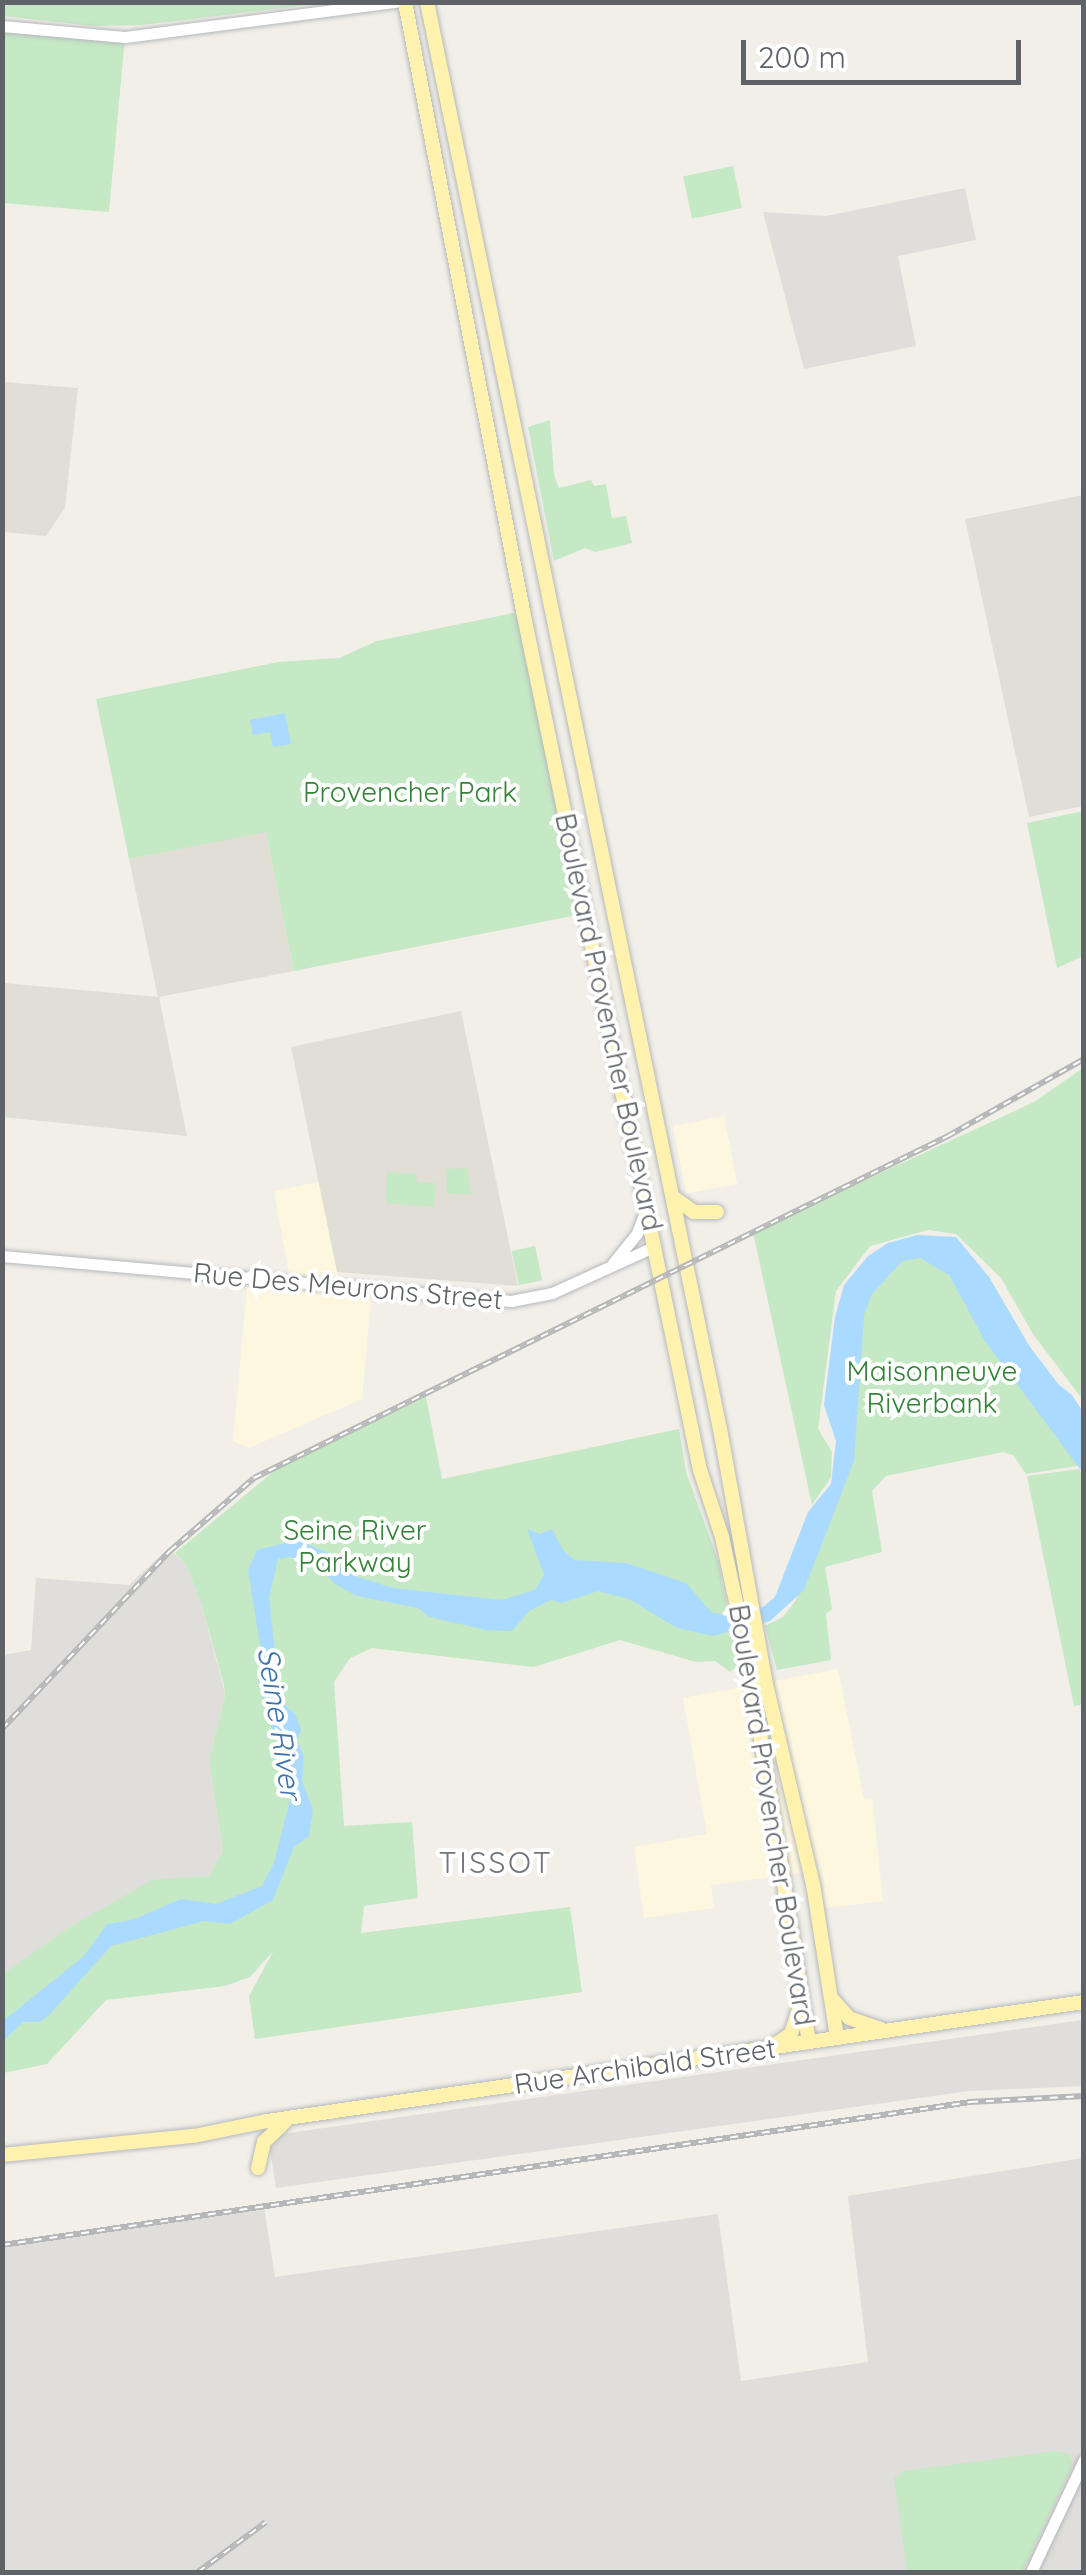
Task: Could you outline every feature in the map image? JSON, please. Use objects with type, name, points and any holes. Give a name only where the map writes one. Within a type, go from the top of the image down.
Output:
[{"type":"main road","name":"Boulevard Provencher Boulevard","points":[[405,2],[523,611],[700,1470],[739,1582]]},
{"type":"main road","name":"Boulevard Provencher Boulevard","points":[[427,2],[672,1196],[735,1525],[739,1582],[754,1657],[810,2042]]},
{"type":"main road","points":[[672,1196],[694,1212],[717,1212]]},
{"type":"main road","name":"Rue Des Meurons Street","points":[[655,1246],[679,1231]]},
{"type":"main road","points":[[719,1529],[735,1525]]},
{"type":"main road","name":"Boulevard Provencher Boulevard","points":[[754,1657],[814,1884],[837,2038]]},
{"type":"main road","points":[[830,1995],[854,2021],[892,2032]]},
{"type":"main road","points":[[763,2050],[794,2030],[802,1997]]},
{"type":"main road","name":"Rue Archibald Street","points":[[2,2155],[179,2134],[193,2126],[251,2118],[291,2118],[1084,2002]]},
{"type":"main road","points":[[258,2168],[264,2142],[291,2118]]},
{"type":"street","points":[[2,26],[126,37],[396,2]]},
{"type":"street","points":[[606,1270],[637,1233],[646,1201]]},
{"type":"street","name":"Rue Des Meurons Street","points":[[2,1256],[502,1301],[537,1298],[655,1246]]},
{"type":"street","points":[[1030,2572],[1084,2460]]},
{"type":"shaded area","points":[[965,188],[976,240],[898,256],[916,346],[804,369],[763,212],[826,216]]},
{"type":"shaded area","points":[[2,367],[4,382],[78,388],[65,508],[46,536],[3,532]]},
{"type":"shaded area","points":[[1083,495],[1083,806],[1029,817],[965,519]]},
{"type":"shaded area","points":[[266,831],[294,971],[159,997],[187,1136],[3,1117],[4,983],[158,997],[129,859]]},
{"type":"shaded area","points":[[461,1011],[518,1286],[337,1272],[291,1047]]},
{"type":"shaded area","points":[[724,1116],[737,1184],[686,1194],[673,1126]]},
{"type":"shaded area","points":[[319,1182],[340,1285],[372,1289],[362,1399],[249,1448],[233,1441],[248,1277],[290,1280],[274,1191]]},
{"type":"shaded area","points":[[169,1548],[186,1565],[201,1603],[223,1685],[225,1697],[209,1761],[223,1851],[209,1876],[152,1881],[68,1928],[3,1975],[3,1655],[31,1650],[36,1578],[129,1585]]},
{"type":"shaded area","points":[[838,1669],[864,1799],[872,1798],[883,1901],[824,1908],[819,1871],[711,1885],[714,1908],[644,1918],[634,1847],[707,1834],[683,1698]]},
{"type":"shaded area","points":[[1083,2020],[1083,2086],[969,2091],[276,2188],[270,2149],[282,2134]]},
{"type":"shaded area","points":[[1083,2158],[1083,2572],[3,2572],[2,2245],[264,2207],[275,2277],[718,2214],[741,2381],[868,2362],[848,2196]]},
{"type":"green space","points":[[3,2],[325,3],[142,25],[93,26],[3,16]]},
{"type":"green space","points":[[2,26],[125,37],[109,212],[3,203]]},
{"type":"green space","points":[[733,166],[742,208],[692,219],[683,177]]},
{"type":"green space","points":[[550,420],[554,475],[559,488],[591,480],[594,486],[606,484],[612,518],[626,516],[632,543],[595,552],[585,548],[554,561],[528,427]]},
{"type":"green space","name":"Provencher Park","points":[[523,611],[587,913],[294,971],[266,832],[129,859],[96,699],[278,662],[339,658],[377,641]]},
{"type":"green space","points":[[1083,811],[1083,956],[1057,968],[1027,823]]},
{"type":"green space","points":[[1083,1068],[1083,1400],[1033,1334],[1001,1278],[956,1234],[928,1230],[870,1246],[836,1291],[818,1429],[832,1452],[831,1477],[812,1505],[753,1232],[1034,1102]]},
{"type":"green space","points":[[467,1168],[471,1195],[447,1193],[446,1169]]},
{"type":"green space","points":[[387,1172],[416,1174],[417,1182],[436,1183],[434,1207],[386,1203]]},
{"type":"green space","points":[[535,1246],[542,1280],[519,1285],[512,1251]]},
{"type":"green space","name":"Maisonneuve Riverbank","points":[[905,1256],[938,1260],[1083,1465],[1026,1474],[1013,1455],[1003,1452],[886,1476],[872,1491],[882,1552],[825,1567],[832,1609],[826,1614],[831,1660],[777,1670],[765,1626],[783,1617],[796,1600],[850,1459],[859,1321],[878,1276]]},
{"type":"green space","name":"Seine River Parkway","points":[[426,1397],[442,1479],[679,1429],[686,1472],[718,1560],[739,1664],[730,1672],[715,1661],[696,1662],[620,1640],[534,1667],[372,1648],[350,1658],[334,1682],[344,1826],[412,1822],[418,1898],[364,1906],[361,1933],[570,1907],[582,1992],[255,2039],[249,1996],[274,1950],[250,1977],[225,1986],[106,2000],[47,2064],[3,2073],[2,1975],[68,1928],[152,1880],[209,1876],[223,1851],[209,1761],[225,1697],[224,1685],[201,1603],[186,1565],[175,1553],[279,1467]]},
{"type":"green space","points":[[1079,1469],[1084,1477],[1084,1704],[1074,1706],[1027,1476]]},
{"type":"green space","points":[[1056,2451],[1070,2454],[1072,2466],[1022,2572],[907,2572],[894,2478],[904,2471]]},
{"type":"water","points":[[285,713],[291,744],[273,747],[270,732],[253,735],[250,720]]},
{"type":"water","name":"Seine River","points":[[917,1235],[956,1237],[989,1277],[1030,1347],[1059,1385],[1072,1395],[1083,1412],[1083,1473],[985,1341],[949,1275],[920,1258],[902,1261],[872,1294],[864,1315],[854,1461],[804,1590],[770,1621],[713,1636],[677,1628],[629,1599],[598,1591],[562,1603],[551,1600],[529,1611],[512,1631],[486,1630],[430,1617],[418,1608],[357,1596],[338,1586],[316,1566],[290,1557],[278,1559],[269,1598],[278,1680],[286,1706],[295,1714],[301,1730],[297,1740],[304,1756],[302,1781],[313,1810],[309,1836],[294,1847],[273,1900],[230,1924],[204,1921],[111,1946],[49,2015],[40,2022],[23,2022],[2,2042],[2,2022],[84,1956],[107,1924],[132,1920],[181,1899],[216,1904],[262,1886],[274,1863],[290,1800],[286,1759],[268,1719],[258,1678],[263,1663],[248,1570],[257,1550],[298,1540],[328,1553],[337,1565],[358,1577],[393,1588],[501,1600],[535,1590],[544,1574],[527,1529],[540,1534],[552,1529],[563,1550],[574,1560],[626,1563],[686,1583],[712,1613],[727,1615],[763,1607],[775,1597],[808,1512],[831,1484],[836,1441],[824,1405],[835,1317],[844,1285],[868,1256],[888,1243]]},
{"type":"railway","points":[[2,1729],[170,1551],[254,1478],[948,1136],[1084,1059]]},
{"type":"railway","points":[[2,2245],[970,2102],[1084,2096]]},
{"type":"railway","points":[[198,2572],[266,2522]]},
{"type":"district","name":"TISSOT","points":[[496,1862]]}]
